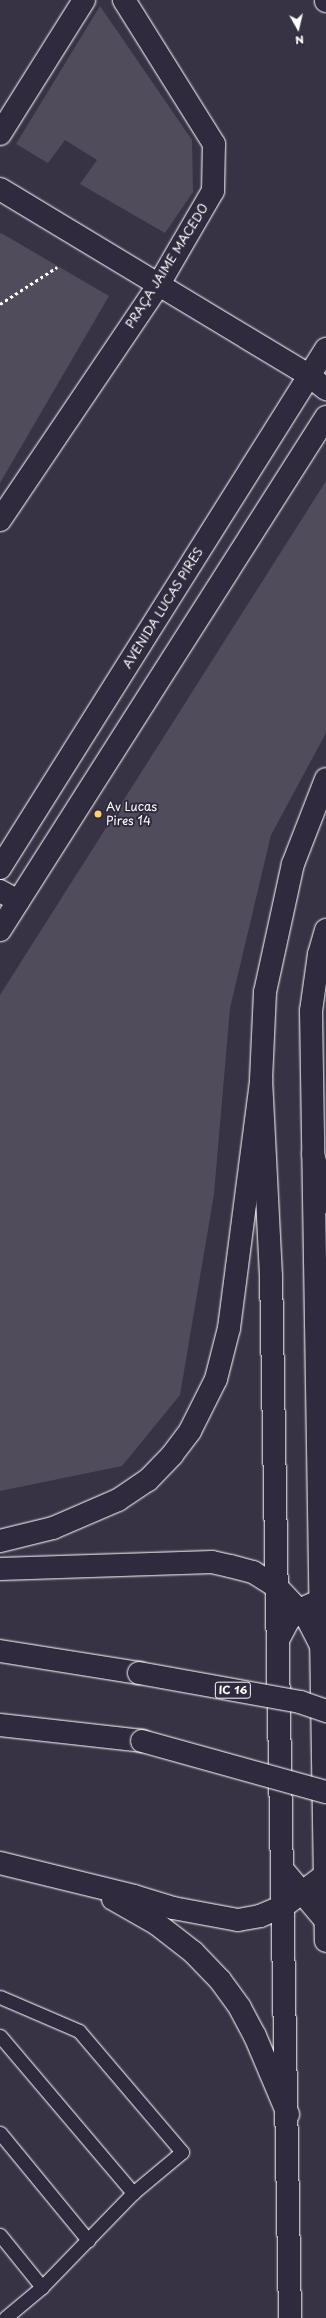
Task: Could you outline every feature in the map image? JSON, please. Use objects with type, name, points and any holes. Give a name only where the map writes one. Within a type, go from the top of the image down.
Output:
[{"type":"main road","points":[[0,134],[84,0]]},
{"type":"main road","name":"PRAÇA JAIME MACEDO","points":[[0,520],[158,284],[213,191],[214,144],[124,0]]},
{"type":"main road","points":[[0,189],[308,376],[326,389]]},
{"type":"main road","name":"AVENIDA LUCAS PIRES","points":[[0,868],[326,349]]},
{"type":"main road","points":[[0,930],[9,896],[326,417]]},
{"type":"main road","points":[[0,1541],[53,1528],[118,1500],[148,1480],[172,1455],[190,1431],[216,1379],[229,1328],[261,1080],[265,992],[293,864],[326,779]]},
{"type":"main road","points":[[326,930],[318,954],[311,1011],[323,1598],[321,1645],[326,1941]]},
{"type":"main road","points":[[261,1080],[271,1276],[288,2114],[290,2318]]},
{"type":"main road","points":[[313,1154],[326,1202]]},
{"type":"main road","points":[[0,1569],[212,1562],[253,1572],[277,1587],[299,1610],[321,1645]]},
{"type":"main road","points":[[278,1640],[288,1621],[299,1610],[323,1598]]},
{"type":"main road","name":"IC 16","points":[[0,1651],[139,1673],[300,1702],[326,1711]]},
{"type":"main road","points":[[0,1725],[142,1741],[326,1792]]},
{"type":"main road","points":[[0,1863],[173,1908],[238,1920],[260,1916],[284,1906],[302,1894],[325,1875]]},
{"type":"main road","points":[[283,1870],[326,1921]]},
{"type":"main road","points":[[75,1882],[122,1902],[156,1924],[193,1952],[220,1980],[240,2008],[255,2036],[288,2114]]},
{"type":"lane","points":[[0,1997],[79,2031],[182,2152],[133,2194],[42,2287],[5,2318]]},
{"type":"lane","points":[[0,2036],[133,2194]]},
{"type":"lane","points":[[0,2133],[88,2240]]},
{"type":"lane","points":[[0,2236],[42,2287]]},
{"type":"path","points":[[0,304],[57,267]]},
{"type":"shaded area","points":[[100,6],[192,140],[193,192],[165,233],[80,184],[97,160],[65,140],[48,163],[16,144]]},
{"type":"shaded area","points":[[1,233],[109,296],[0,483],[0,234]]},
{"type":"shaded area","points":[[326,481],[326,733],[271,835],[230,1008],[214,1194],[180,1395],[122,1466],[0,1491],[0,995]]},
{"type":"place","name":"Av Lucas Pires 14","points":[[98,814]]}]
